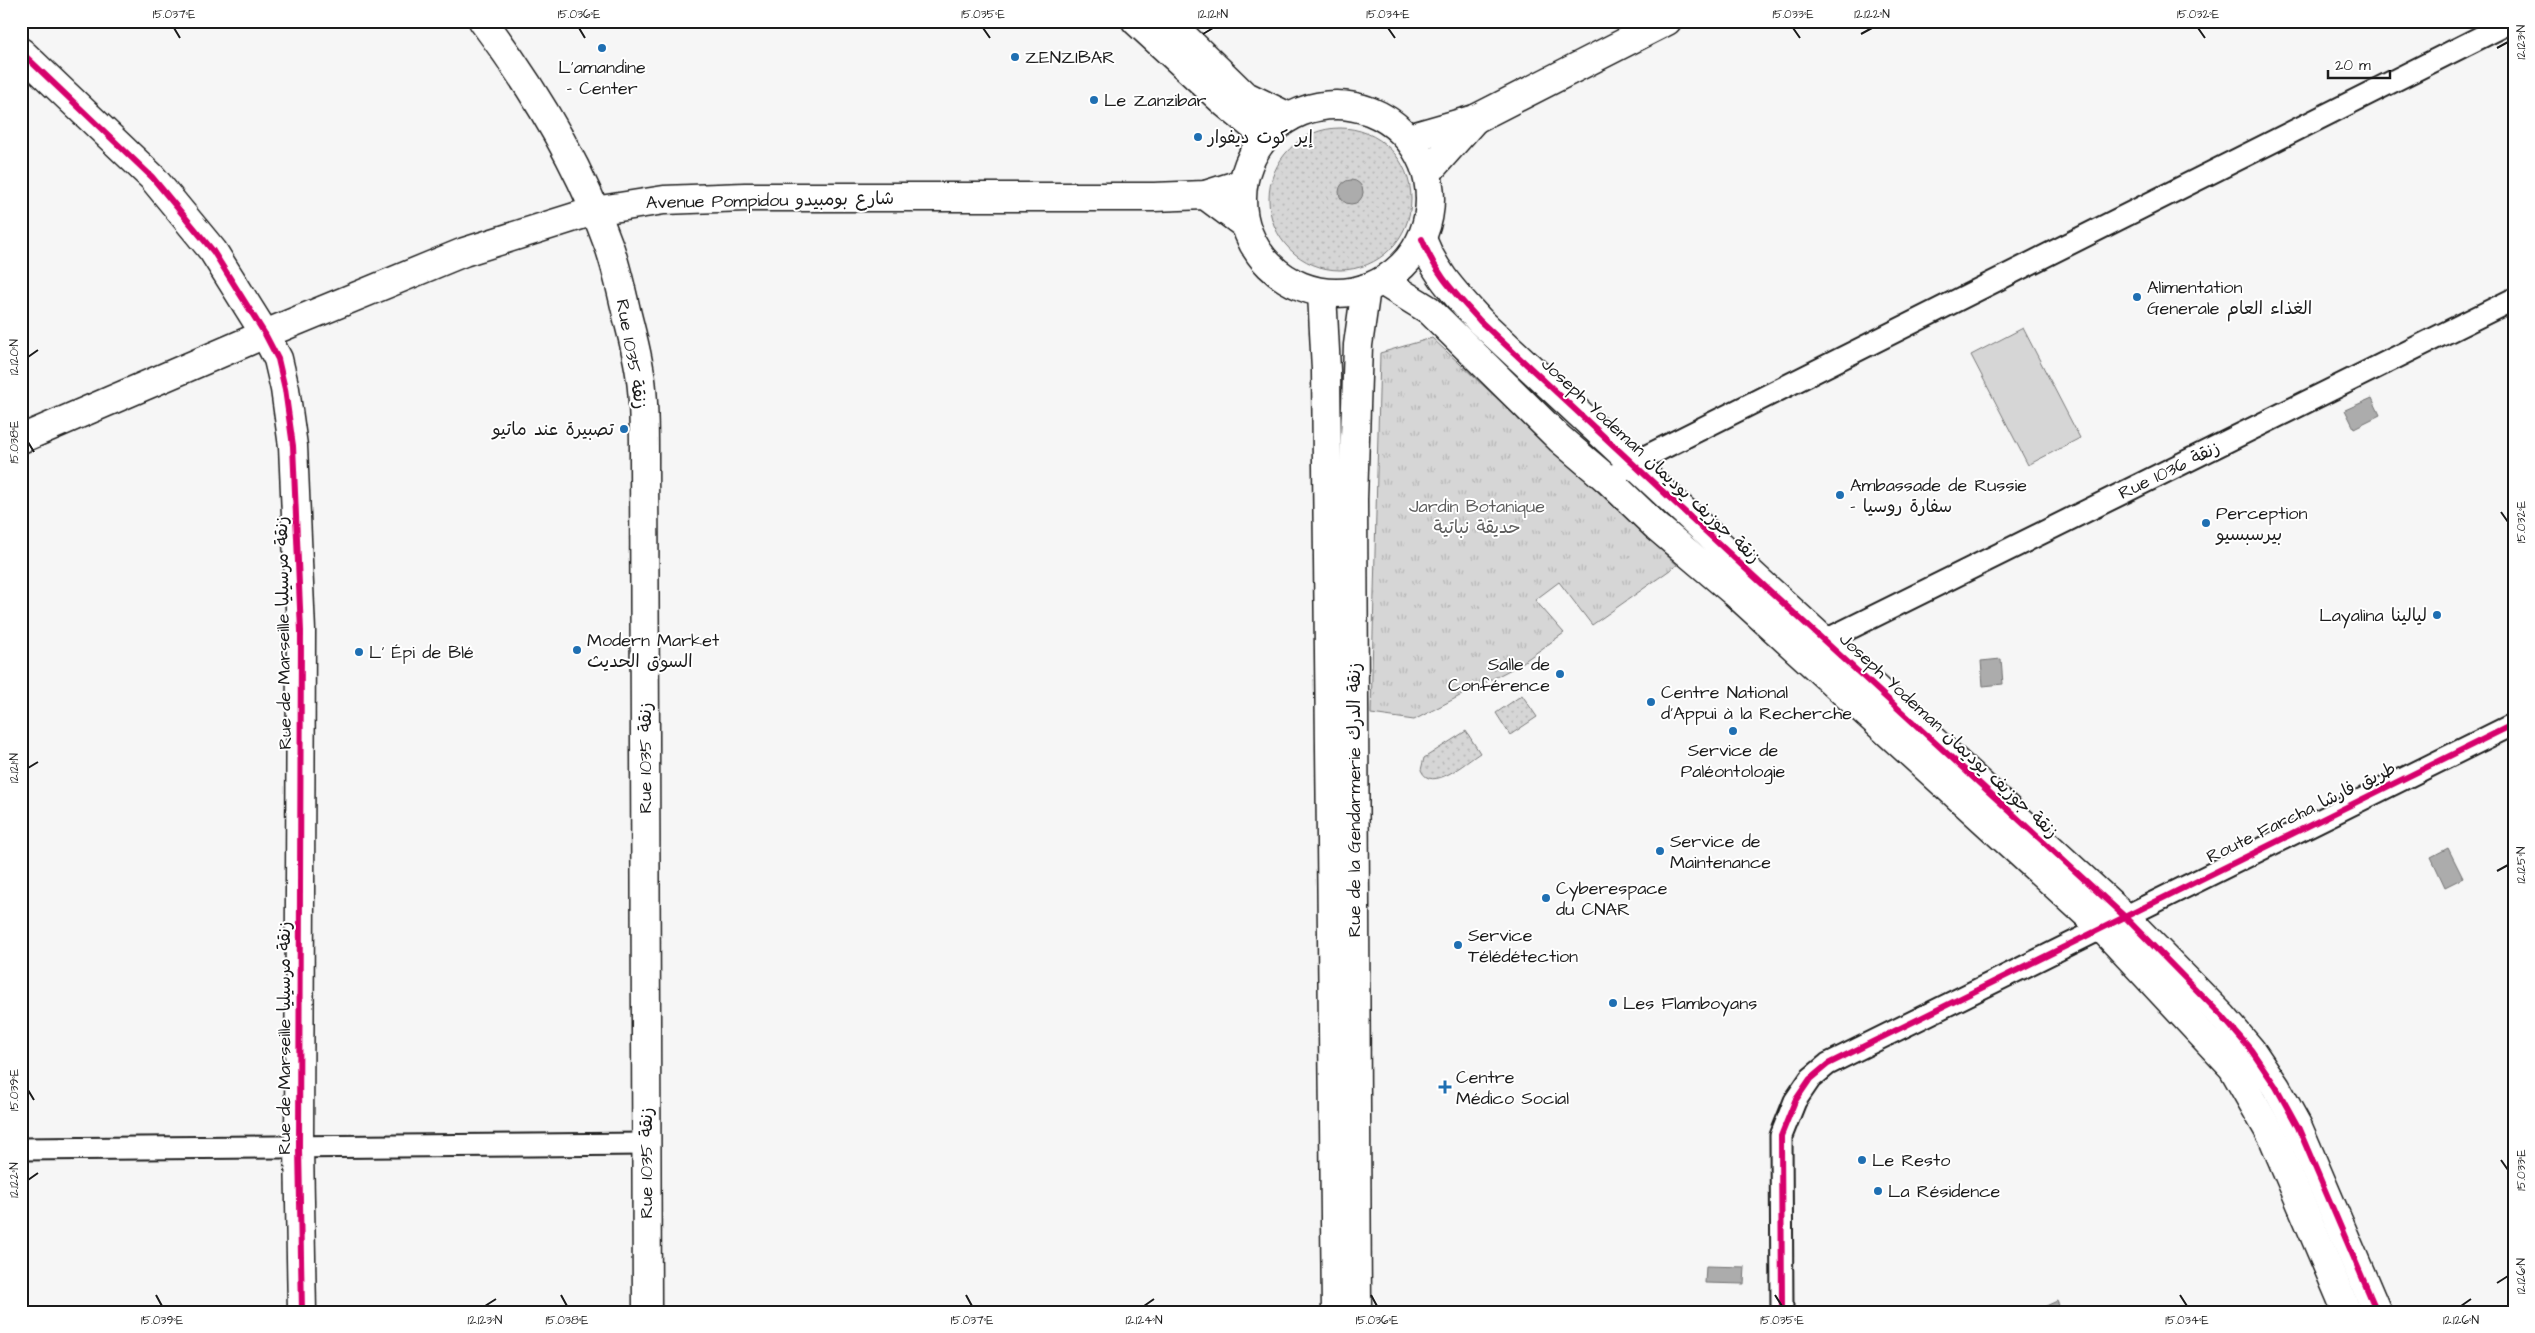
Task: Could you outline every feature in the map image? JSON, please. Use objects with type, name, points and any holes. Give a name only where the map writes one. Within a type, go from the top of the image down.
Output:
[{"type":"main road","name":"Rue 1035 زنقة","points":[[483,21],[542,110],[594,210],[610,250],[634,341],[642,388],[644,453],[647,1312]]},
{"type":"main road","points":[[1136,21],[1226,104],[1265,136]]},
{"type":"main road","points":[[1168,21],[1244,95],[1289,117]]},
{"type":"main road","points":[[1408,138],[1475,120],[1667,21]]},
{"type":"main road","name":"Rue de Marseille زنقة مرسيليا","points":[[21,52],[152,177],[213,251],[265,334],[278,359],[285,389],[293,446],[301,622],[299,1147],[302,1312]]},
{"type":"main road","points":[[1332,104],[1352,105],[1371,110],[1388,119],[1418,149],[1428,172],[1431,196],[1429,221],[1422,239],[1405,263],[1374,285],[1322,293],[1288,281],[1272,268],[1251,241],[1244,224],[1242,205],[1243,182],[1249,162],[1265,136],[1289,117],[1313,107],[1332,104]]},
{"type":"main road","points":[[1428,172],[1475,120]]},
{"type":"main road","name":"Avenue Pompidou شارع بومبيدو","points":[[21,439],[265,334],[464,252],[594,210],[664,200],[745,197],[1154,197],[1204,195],[1243,182]]},
{"type":"main road","points":[[1204,195],[1244,224]]},
{"type":"main road","name":"Joseph Yodeman زنقة جوزيف يوديمان","points":[[1422,239],[1431,263],[1440,276],[1480,321],[1824,641],[2113,922],[2233,1068],[2273,1138],[2347,1312]]},
{"type":"main road","name":"Joseph Yodeman زنقة جوزيف يوديمان","points":[[1374,285],[1429,310],[1560,439],[1608,480],[1657,527],[2222,1016],[2251,1050],[2276,1088],[2309,1151],[2377,1312]]},
{"type":"main road","name":"Rue de la Gendarmerie زنقة الدرك","points":[[1357,1312],[1353,500],[1358,345],[1374,285]]},
{"type":"main road","name":"Rue de la Gendarmerie زنقة الدرك","points":[[1322,293],[1326,370],[1336,1312]]},
{"type":"street","points":[[1608,480],[1633,463],[2513,21]]},
{"type":"street","name":"Rue 1036 زنقة","points":[[1824,641],[2514,299]]},
{"type":"street","name":"Route Farcha طريق فارشا","points":[[1782,1312],[1781,1136],[1794,1101],[1810,1079],[1828,1064],[2514,724]]},
{"type":"street","points":[[21,1149],[646,1144]]},
{"type":"green space","points":[[1340,128],[1354,129],[1367,133],[1390,149],[1406,172],[1410,185],[1410,213],[1406,226],[1390,249],[1367,265],[1354,269],[1340,270],[1326,269],[1313,265],[1290,249],[1274,226],[1270,213],[1269,199],[1270,185],[1274,172],[1290,149],[1313,133],[1326,129]]},
{"type":"green space","points":[[2023,328],[2080,438],[2028,465],[1971,355]]},
{"type":"green space","name":"Jardin Botanique حديقة نباتية","points":[[1432,338],[1677,565],[1592,625],[1559,582],[1535,600],[1564,633],[1519,665],[1414,720],[1371,714],[1380,353]]},
{"type":"green space","points":[[1522,695],[1537,717],[1510,735],[1496,713]]},
{"type":"green space","points":[[1466,731],[1480,753],[1458,769],[1440,778],[1432,779],[1426,777],[1421,770],[1424,758]]},
{"type":"shaded area","points":[[1351,180],[1356,181],[1362,187],[1362,197],[1356,203],[1351,204],[1346,203],[1340,197],[1339,192],[1340,187],[1346,181]]},
{"type":"shaded area","points":[[2372,398],[2380,415],[2354,428],[2345,410]]},
{"type":"shaded area","points":[[2001,659],[2003,684],[1983,686],[1981,661]]},
{"type":"shaded area","points":[[2448,848],[2463,878],[2445,887],[2431,857]]},
{"type":"shaded area","points":[[1706,1266],[1745,1267],[1744,1284],[1705,1283]]},
{"type":"shaded area","points":[[2057,1301],[2062,1312],[2033,1312]]},
{"type":"cycle path","points":[[21,52],[152,177],[213,251],[265,334],[278,359],[285,389],[293,446],[301,631],[299,1147],[302,1312]]},
{"type":"cycle path","points":[[1422,239],[1427,252],[1440,273],[1480,321],[1746,569],[2124,916],[2222,1016],[2251,1050],[2276,1087],[2298,1127],[2377,1312]]},
{"type":"cycle path","points":[[1782,1312],[1781,1136],[1795,1101],[1810,1079],[1828,1064],[2514,724]]},
{"type":"place","name":"L'amandine - Center","points":[[602,48]]},
{"type":"place","name":"ZENZIBAR","points":[[1015,57]]},
{"type":"place","name":"Le Zanzibar","points":[[1094,100]]},
{"type":"place","name":"إير كوت ديفوار","points":[[1198,137]]},
{"type":"place","name":"Alimentation Generale الغذاء العام","points":[[2137,297]]},
{"type":"place","name":"تصبيرة عند ماتيو","points":[[624,429]]},
{"type":"place","name":"Ambassade de Russie - سفارة روسيا","points":[[1840,495]]},
{"type":"place","name":"Perception بيرسبسيو","points":[[2206,523]]},
{"type":"place","name":"Layalina ليالينا","points":[[2437,615]]},
{"type":"place","name":"Modern Market السوق الحديث","points":[[577,650]]},
{"type":"place","name":"L' Épi de Blé","points":[[359,652]]},
{"type":"place","name":"Salle de Conférence","points":[[1560,674]]},
{"type":"place","name":"Centre National d'Appui à la Recherche","points":[[1651,702]]},
{"type":"place","name":"Service de Paléontologie","points":[[1733,731]]},
{"type":"place","name":"Service de Maintenance","points":[[1660,851]]},
{"type":"place","name":"Cyberespace du CNAR","points":[[1546,898]]},
{"type":"place","name":"Service Télédétection","points":[[1458,945]]},
{"type":"place","name":"Les Flamboyans","points":[[1613,1003]]},
{"type":"place","name":"Centre Médico Social","points":[[1445,1087]]},
{"type":"place","name":"Le Resto","points":[[1862,1160]]},
{"type":"place","name":"La Résidence","points":[[1878,1191]]}]
